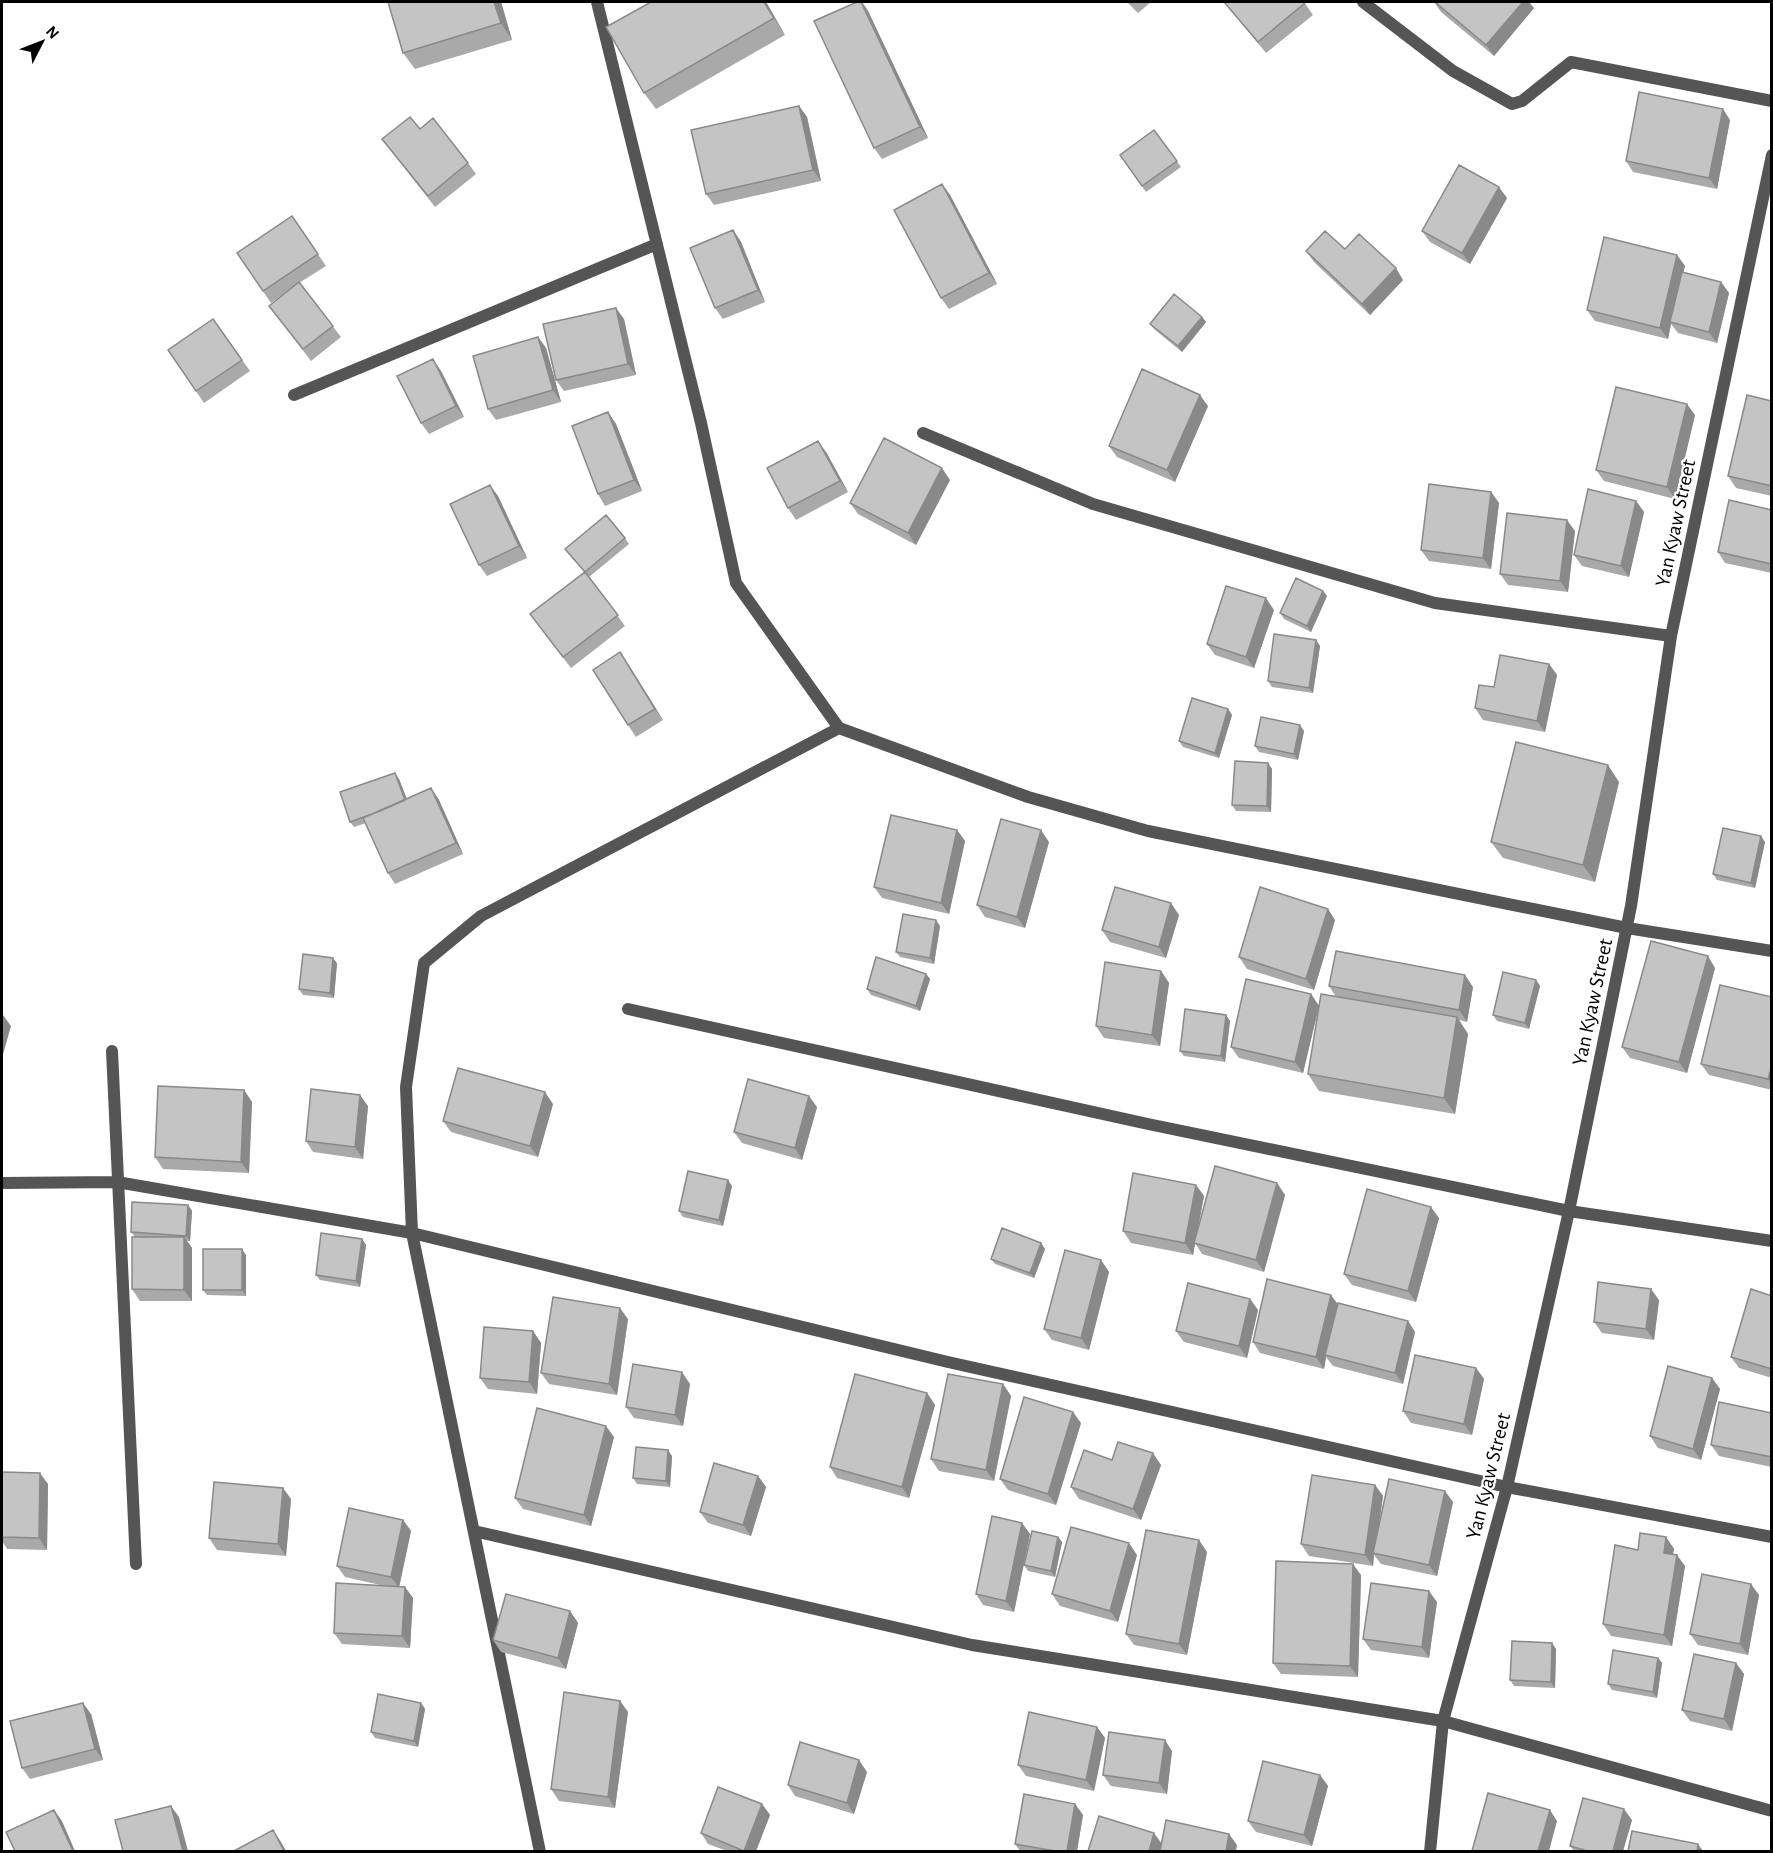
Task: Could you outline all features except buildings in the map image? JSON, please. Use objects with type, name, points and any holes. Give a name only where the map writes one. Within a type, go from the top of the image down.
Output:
[{"type":"street","points":[[597,2],[701,423],[736,583],[839,728],[1028,797],[1148,831],[1627,928],[1772,951]]},
{"type":"street","points":[[1363,2],[1453,71],[1512,104],[1529,96],[1571,62],[1772,101]]},
{"type":"street","name":"Yan Kyaw Street","points":[[1430,1851],[1443,1721],[1507,1487],[1569,1211],[1627,928],[1671,636],[1772,155]]},
{"type":"street","points":[[294,395],[657,244]]},
{"type":"street","points":[[923,433],[1093,504],[1435,603],[1671,636]]},
{"type":"street","points":[[540,1851],[412,1233],[406,1087],[424,963],[481,916],[839,728]]},
{"type":"street","points":[[628,1009],[1160,1127],[1569,1211],[1772,1241]]},
{"type":"street","points":[[112,1051],[135,1564]]},
{"type":"street","points":[[2,1183],[117,1182],[412,1233],[948,1362],[1507,1487],[1772,1537]]},
{"type":"street","points":[[474,1531],[972,1645],[1443,1721],[1772,1811]]}]
